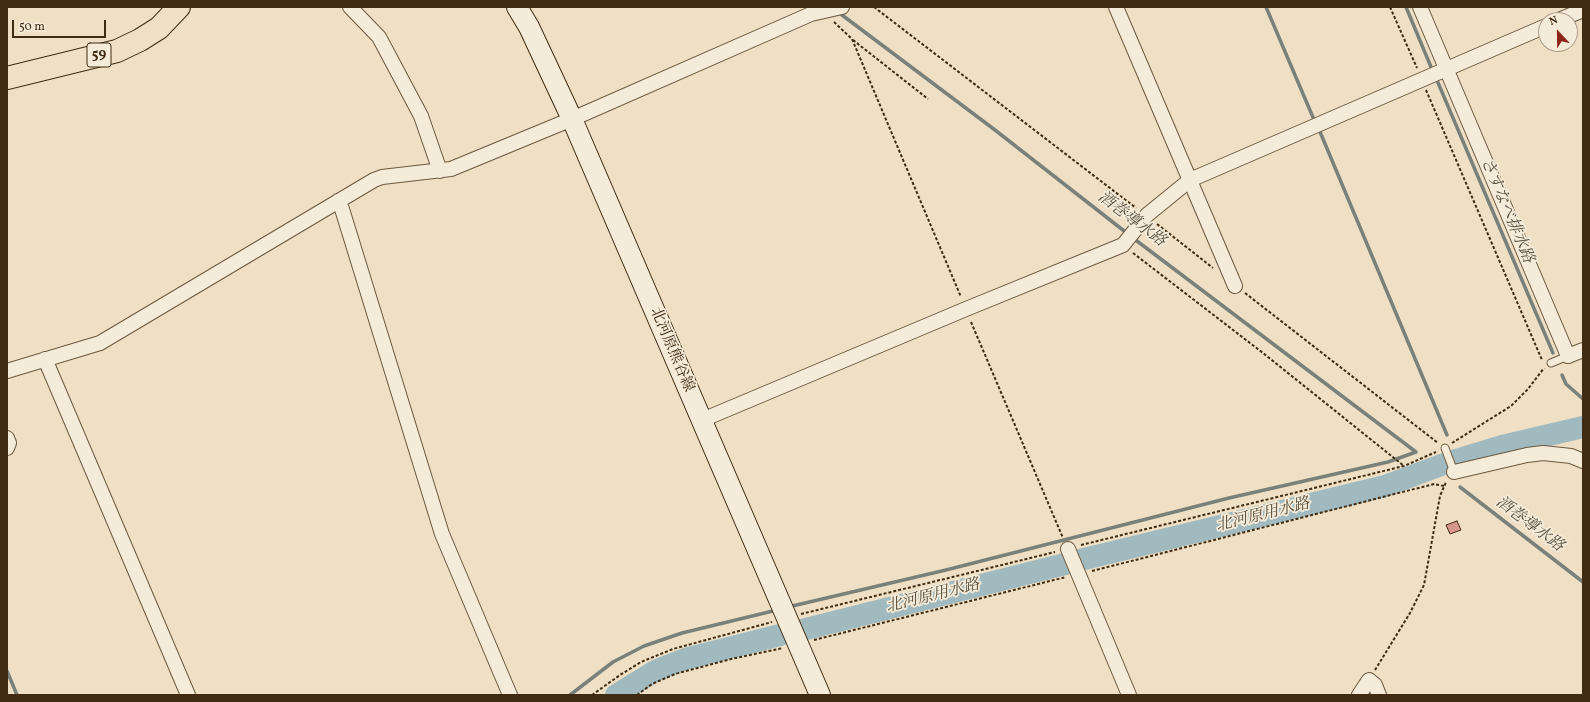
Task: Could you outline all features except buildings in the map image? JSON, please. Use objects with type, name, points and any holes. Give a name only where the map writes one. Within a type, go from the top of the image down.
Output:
[{"type":"main road","name":"59","points":[[7,78],[117,51],[140,40],[159,28],[179,7]]},
{"type":"main road","name":"北河原熊谷線","points":[[516,7],[529,27],[572,119],[788,617],[820,695]]},
{"type":"street","points":[[350,7],[379,37],[421,116],[440,171]]},
{"type":"street","points":[[7,371],[100,343],[338,201],[382,177],[451,169],[572,119],[811,14],[842,7]]},
{"type":"street","points":[[1116,7],[1235,286]]},
{"type":"street","points":[[1420,7],[1568,356],[1583,350]]},
{"type":"street","points":[[702,420],[1123,245],[1147,216],[1190,180],[1538,29]]},
{"type":"street","points":[[338,201],[342,209],[442,534],[510,695]]},
{"type":"street","points":[[45,360],[188,695]]},
{"type":"street","points":[[7,438],[9,443],[7,448]]},
{"type":"street","points":[[1454,472],[1527,455],[1543,453],[1571,456],[1583,461]]},
{"type":"street","points":[[1068,548],[1129,695]]},
{"type":"street","points":[[1359,695],[1370,680],[1375,685],[1379,695]]},
{"type":"lane","points":[[1548,365],[1568,356]]},
{"type":"lane","points":[[1445,448],[1454,472]]},
{"type":"path","points":[[874,7],[1147,216],[1445,448]]},
{"type":"path","points":[[592,695],[641,662],[673,649],[788,617],[1404,466],[1445,448],[1511,406],[1528,389],[1548,365],[1424,79],[1390,7]]},
{"type":"path","points":[[824,11],[852,40],[928,99]]},
{"type":"path","points":[[852,40],[1068,548]]},
{"type":"path","points":[[1123,245],[1263,352],[1404,466]]},
{"type":"path","points":[[1370,680],[1410,613],[1424,585],[1440,496],[1444,486],[1454,472]]},
{"type":"path","points":[[637,695],[652,684],[675,674],[731,659],[798,644],[1434,484],[1444,486]]},
{"type":"waterway","points":[[1266,7],[1315,122]]},
{"type":"waterway","name":"さすなべ排水路","points":[[1406,7],[1431,67]]},
{"type":"waterway","name":"酒巻導水路","points":[[838,12],[995,130],[1128,234]]},
{"type":"waterway","name":"さすなべ排水路","points":[[1436,78],[1553,353]]},
{"type":"waterway","points":[[1318,127],[1447,435]]},
{"type":"waterway","name":"酒巻導水路","points":[[1133,238],[1416,452]]},
{"type":"waterway","name":"さすなべ排水路","points":[[1562,375],[1566,384],[1583,399]]},
{"type":"waterway","name":"北河原用水路","points":[[1456,460],[1502,446],[1583,427]]},
{"type":"waterway","points":[[788,607],[946,570],[1229,498],[1388,462],[1416,452]]},
{"type":"waterway","name":"北河原用水路","points":[[1080,560],[1385,486],[1444,464]]},
{"type":"waterway","name":"酒巻導水路","points":[[1460,487],[1583,582]]},
{"type":"waterway","name":"北河原用水路","points":[[802,630],[1065,564]]},
{"type":"waterway","points":[[570,695],[613,662],[644,646],[682,633],[777,610]]},
{"type":"waterway","name":"北河原用水路","points":[[616,695],[655,671],[685,659],[780,635]]},
{"type":"waterway","points":[[7,671],[17,695]]}]
